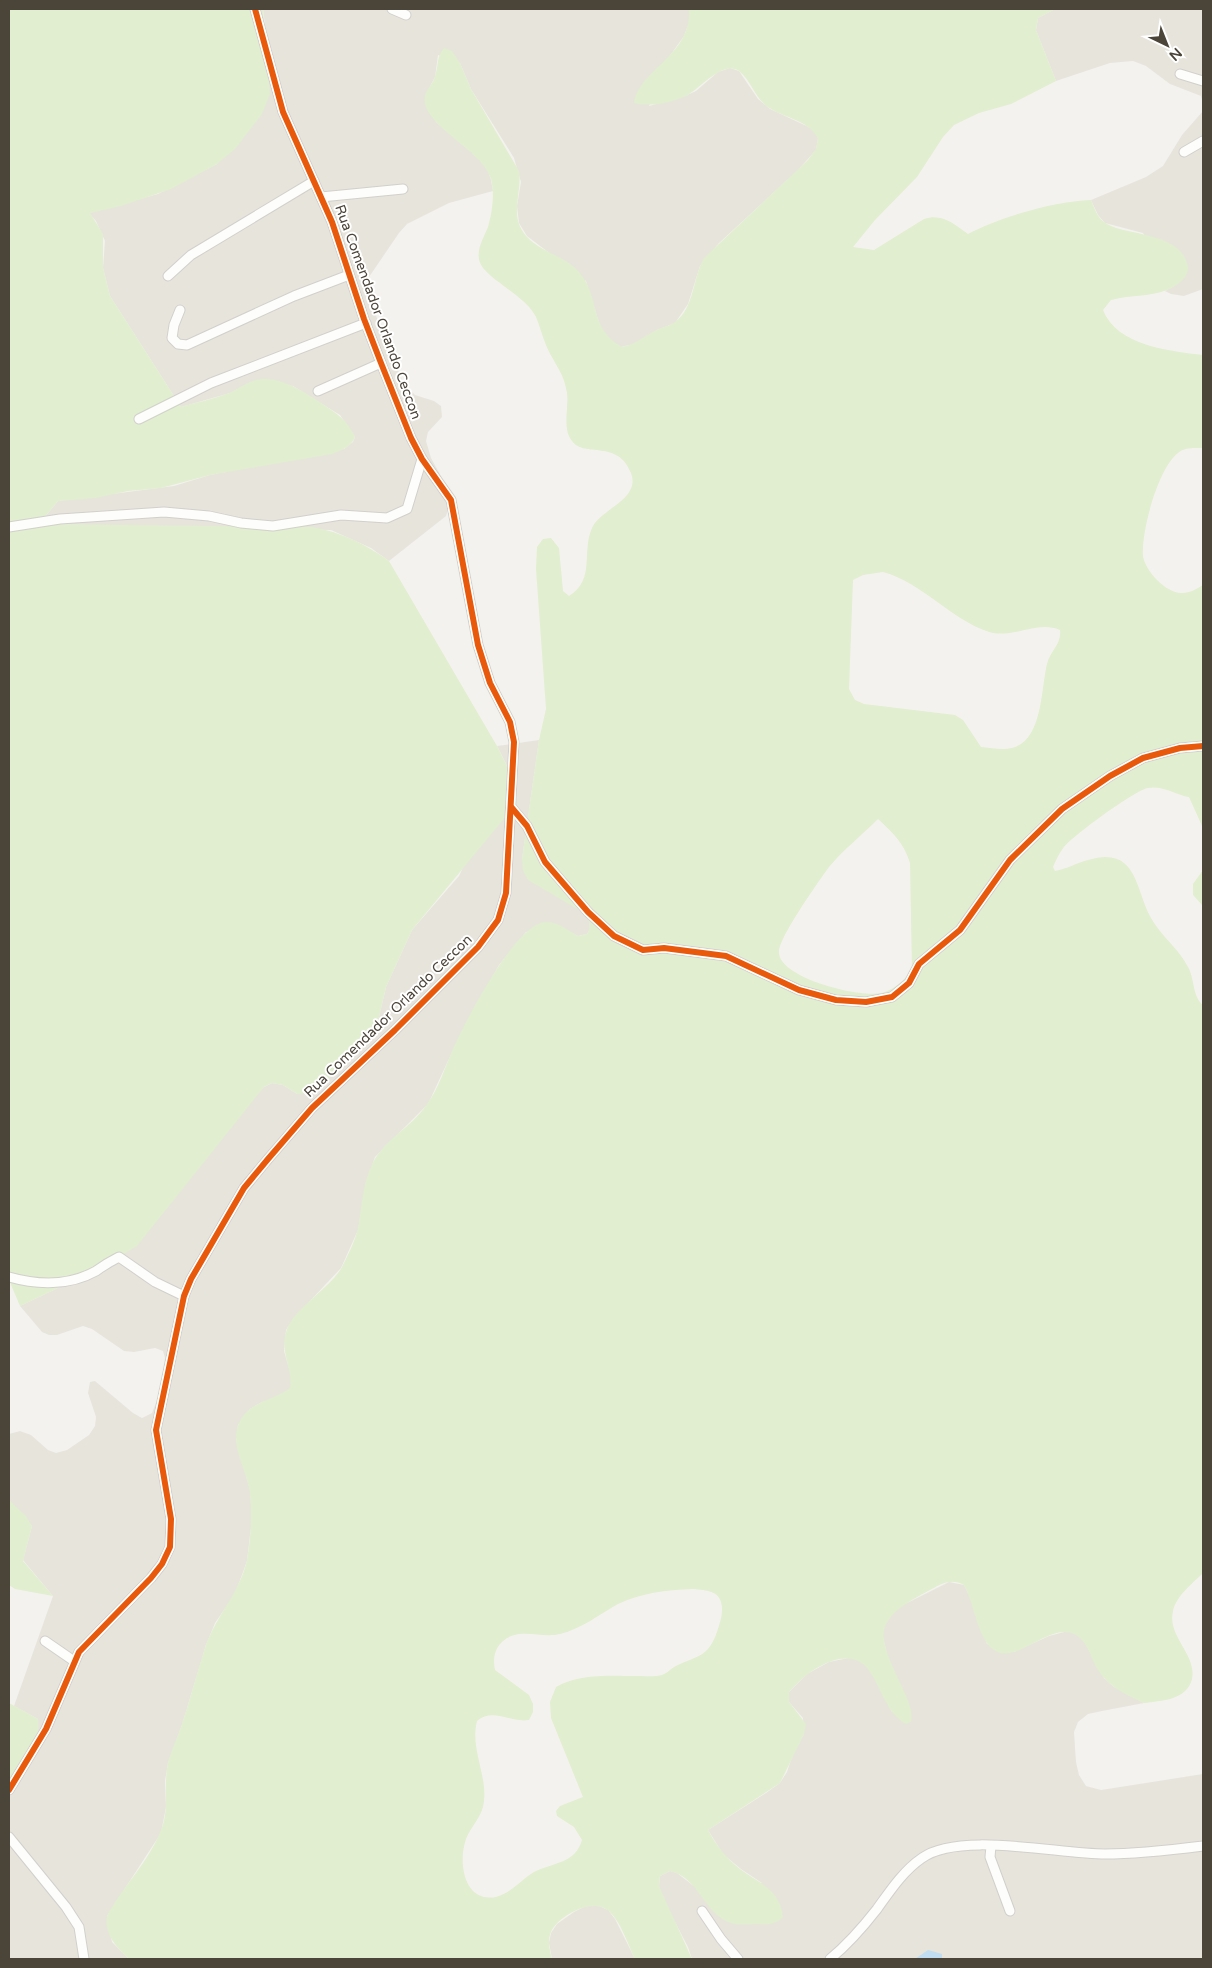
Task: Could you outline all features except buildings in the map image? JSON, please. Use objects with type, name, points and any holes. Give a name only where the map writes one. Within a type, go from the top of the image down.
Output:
[{"type":"street","name":"Rua Comendador Orlando Ceccon","points":[[9,1790],[46,1729],[74,1661],[88,1641],[162,1564],[170,1547],[171,1519],[156,1430],[184,1296],[191,1279],[244,1188],[312,1108],[395,1030],[478,947],[498,920],[506,894],[514,742],[510,722],[490,683],[478,645],[451,500],[422,459],[411,438],[381,363],[332,222],[283,112],[255,9]]},
{"type":"street","points":[[392,9],[406,15]]},
{"type":"street","points":[[1180,74],[1203,81]]},
{"type":"street","points":[[1184,152],[1203,140]]},
{"type":"street","points":[[168,276],[191,255],[314,181]]},
{"type":"street","points":[[320,197],[403,189]]},
{"type":"street","points":[[180,310],[174,325],[172,338],[178,344],[187,345],[294,296],[350,275]]},
{"type":"street","points":[[139,419],[211,383],[366,323]]},
{"type":"street","points":[[318,391],[381,363]]},
{"type":"street","points":[[9,527],[60,519],[164,512],[209,516],[241,524],[273,526],[341,515],[387,518],[407,509],[422,459]]},
{"type":"street","points":[[512,808],[527,826],[545,862],[588,912],[614,936],[643,950],[664,948],[726,956],[799,990],[836,1000],[866,1002],[892,997],[909,983],[920,964],[960,930],[1010,860],[1062,809],[1110,776],[1143,758],[1180,748],[1203,746]]},
{"type":"street","points":[[9,1277],[25,1282],[61,1282],[78,1279],[119,1256],[155,1282],[184,1296]]},
{"type":"street","points":[[45,1641],[74,1661]]},
{"type":"street","points":[[9,1837],[66,1907],[79,1927],[84,1959]]},
{"type":"street","points":[[830,1959],[841,1950],[902,1876],[921,1858],[936,1849],[951,1845],[991,1846],[1105,1854],[1203,1846]]},
{"type":"street","points":[[991,1846],[990,1857],[1010,1911]]},
{"type":"street","points":[[702,1911],[721,1939],[738,1959]]},
{"type":"shaded area","points":[[263,9],[689,9],[690,20],[684,36],[669,57],[649,106],[696,91],[718,72],[730,68],[739,71],[758,99],[770,109],[813,129],[818,138],[816,150],[798,170],[719,243],[700,266],[688,304],[675,323],[657,330],[634,344],[621,347],[609,340],[601,329],[586,281],[527,236],[519,223],[517,206],[521,182],[514,158],[471,89],[460,63],[438,55],[435,77],[425,96],[436,122],[486,165],[493,191],[449,203],[407,224],[367,280],[372,306],[402,380],[415,395],[434,401],[441,406],[442,417],[428,432],[426,441],[431,458],[448,489],[451,501],[446,516],[389,561],[371,548],[331,530],[39,524],[58,501],[174,486],[210,475],[344,449],[353,442],[355,437],[340,415],[293,386],[251,382],[230,393],[181,407],[110,296],[103,268],[105,241],[96,221],[89,213],[158,194],[217,164],[270,66]]},
{"type":"shaded area","points":[[1055,9],[1203,9],[1203,104],[1201,96],[1170,84],[1146,66],[1133,61],[1110,63],[1056,81],[1036,30],[1038,18]]},
{"type":"shaded area","points":[[1203,111],[1203,289],[1184,296],[1165,291],[1174,286],[1143,233],[1105,223],[1098,215],[1091,200],[1146,177],[1163,166],[1182,135]]},
{"type":"shaded area","points":[[539,740],[522,859],[567,901],[584,913],[589,919],[590,929],[587,934],[578,936],[557,925],[526,932],[499,965],[460,1035],[428,1104],[375,1157],[366,1182],[358,1230],[341,1268],[293,1319],[286,1330],[284,1351],[292,1379],[291,1388],[280,1396],[260,1403],[250,1409],[238,1425],[236,1440],[250,1490],[252,1518],[247,1561],[235,1594],[215,1623],[206,1645],[182,1725],[168,1763],[165,1781],[166,1807],[161,1833],[107,1916],[112,1942],[129,1959],[9,1959],[9,1785],[38,1719],[14,1706],[53,1596],[23,1560],[32,1526],[9,1500],[9,1434],[20,1431],[31,1435],[48,1450],[56,1453],[67,1450],[89,1435],[95,1426],[96,1417],[88,1393],[90,1382],[95,1381],[133,1413],[142,1418],[152,1413],[159,1395],[165,1358],[163,1351],[155,1348],[134,1352],[124,1351],[92,1329],[83,1326],[57,1335],[49,1335],[42,1332],[20,1306],[102,1267],[264,1087],[272,1083],[283,1085],[297,1094],[320,1087],[364,1041],[379,1017],[386,987],[412,930],[459,876],[510,772],[497,746]]},
{"type":"shaded area","points":[[949,1582],[964,1585],[987,1644],[1014,1652],[1049,1636],[1068,1631],[1078,1635],[1085,1643],[1104,1678],[1114,1687],[1144,1703],[1088,1714],[1078,1722],[1074,1732],[1076,1762],[1079,1775],[1086,1786],[1101,1790],[1203,1774],[1203,1959],[692,1959],[688,1947],[663,1899],[659,1886],[660,1876],[670,1871],[677,1873],[695,1887],[762,1883],[723,1854],[708,1830],[780,1783],[787,1772],[793,1754],[804,1734],[803,1718],[789,1702],[789,1692],[807,1674],[829,1662],[853,1657],[862,1661],[872,1673],[892,1712],[887,1654],[882,1633],[884,1626],[893,1613],[903,1605]]},
{"type":"shaded area","points":[[597,1905],[608,1910],[615,1919],[635,1959],[552,1959],[549,1943],[551,1933],[557,1924],[586,1906]]},
{"type":"green space","points":[[9,9],[263,9],[270,94],[262,114],[235,149],[217,164],[171,189],[121,206],[90,213],[103,234],[103,268],[110,296],[181,407],[232,392],[259,379],[268,379],[296,388],[332,410],[345,421],[355,437],[349,446],[332,454],[210,475],[161,488],[128,491],[96,498],[58,501],[39,524],[312,527],[343,535],[371,549],[389,561],[497,746],[510,772],[513,808],[412,930],[386,987],[379,1017],[364,1041],[330,1077],[311,1093],[297,1094],[283,1085],[272,1083],[264,1087],[137,1246],[102,1267],[20,1306],[9,1280]]},
{"type":"green space","points":[[689,9],[1055,9],[1038,18],[1036,30],[1056,81],[1011,104],[979,113],[954,125],[943,137],[917,177],[875,220],[853,247],[874,250],[924,219],[937,217],[948,220],[968,234],[1028,211],[1061,203],[1091,200],[1098,215],[1104,222],[1113,227],[1164,240],[1175,246],[1183,255],[1188,267],[1184,278],[1171,288],[1153,294],[1111,300],[1103,310],[1110,322],[1120,332],[1132,339],[1161,348],[1203,355],[1203,448],[1190,448],[1181,451],[1164,472],[1152,501],[1148,517],[1143,556],[1152,575],[1170,590],[1185,593],[1203,585],[1203,828],[1189,797],[1164,789],[1148,788],[1118,804],[1070,841],[1059,854],[1053,867],[1055,871],[1088,860],[1104,857],[1117,859],[1126,864],[1137,883],[1151,918],[1188,967],[1195,992],[1203,1005],[1203,1573],[1185,1590],[1178,1600],[1173,1611],[1172,1620],[1174,1629],[1190,1661],[1192,1679],[1185,1691],[1179,1695],[1165,1700],[1144,1703],[1124,1694],[1102,1676],[1084,1642],[1076,1635],[1066,1632],[1056,1633],[1013,1652],[1003,1653],[994,1650],[984,1638],[964,1585],[954,1582],[945,1583],[936,1586],[896,1612],[888,1621],[884,1631],[884,1642],[888,1655],[910,1705],[911,1722],[906,1724],[895,1716],[875,1680],[860,1662],[848,1659],[832,1661],[820,1666],[803,1678],[789,1692],[789,1702],[806,1724],[804,1734],[780,1783],[708,1830],[730,1860],[773,1893],[778,1900],[783,1917],[775,1923],[743,1925],[728,1922],[712,1910],[687,1880],[680,1874],[670,1871],[660,1876],[659,1886],[692,1959],[635,1959],[623,1932],[611,1913],[599,1906],[592,1906],[567,1915],[555,1926],[549,1939],[552,1959],[129,1959],[109,1935],[107,1916],[150,1853],[161,1830],[166,1806],[169,1758],[185,1714],[206,1645],[239,1583],[247,1560],[251,1526],[251,1502],[248,1484],[237,1449],[236,1432],[239,1423],[249,1410],[290,1388],[285,1339],[290,1323],[342,1267],[357,1233],[365,1183],[375,1159],[389,1142],[413,1121],[431,1098],[468,1018],[507,955],[521,938],[535,926],[551,922],[578,936],[587,934],[590,926],[584,913],[528,880],[523,871],[522,859],[539,740],[546,709],[536,569],[537,547],[543,539],[551,538],[559,548],[563,591],[569,596],[577,589],[585,574],[589,537],[592,528],[596,521],[625,497],[633,482],[631,473],[618,456],[610,452],[577,446],[569,436],[567,430],[566,386],[549,352],[536,317],[523,301],[487,272],[479,259],[480,247],[492,210],[493,191],[491,179],[476,157],[432,117],[426,106],[425,96],[434,79],[441,51],[444,48],[452,51],[460,63],[471,89],[519,171],[517,218],[524,233],[531,241],[565,260],[580,273],[591,293],[599,322],[604,331],[622,347],[632,344],[673,323],[681,316],[690,301],[704,258],[808,160],[816,149],[818,138],[814,132],[803,124],[771,109],[761,101],[743,75],[739,71],[732,69],[718,72],[686,96],[654,104],[634,103],[638,91],[646,80],[683,39],[688,25]],"holes":[[[883,572],[911,584],[962,619],[989,632],[998,634],[1043,627],[1060,630],[1058,643],[1047,664],[1036,722],[1024,742],[1007,749],[981,747],[963,720],[955,715],[864,704],[855,700],[849,689],[853,580],[863,575]],[[878,819],[901,844],[910,863],[912,972],[900,983],[885,992],[874,994],[859,993],[824,985],[792,970],[782,962],[779,952],[785,934],[792,922],[829,867]],[[692,1589],[709,1591],[717,1595],[721,1602],[722,1614],[714,1640],[702,1654],[662,1675],[585,1677],[556,1687],[550,1702],[551,1718],[583,1797],[560,1806],[556,1811],[557,1816],[574,1827],[582,1840],[579,1848],[569,1858],[534,1872],[511,1890],[501,1895],[485,1897],[476,1894],[466,1879],[463,1869],[463,1858],[466,1839],[479,1816],[484,1801],[483,1781],[475,1731],[477,1721],[489,1715],[529,1720],[533,1712],[533,1704],[529,1695],[495,1670],[494,1659],[496,1650],[502,1642],[511,1636],[517,1634],[554,1635],[568,1632],[627,1600],[663,1591]]]},
{"type":"green space","points":[[1203,870],[1203,906],[1193,895],[1193,884]]},
{"type":"green space","points":[[9,1500],[26,1516],[32,1526],[23,1561],[53,1596],[15,1589],[9,1585]]},
{"type":"green space","points":[[9,1703],[38,1719],[38,1728],[37,1737],[30,1754],[9,1785]]},
{"type":"water","points":[[928,1950],[942,1954],[942,1959],[915,1959]]},
{"type":"cycle path","points":[[9,1790],[46,1729],[79,1652],[151,1578],[162,1564],[170,1547],[171,1519],[156,1430],[184,1296],[191,1279],[244,1188],[312,1108],[395,1030],[478,947],[498,920],[506,893],[514,742],[510,722],[490,683],[478,645],[451,500],[422,459],[411,438],[381,363],[364,319],[332,222],[283,112],[255,9]]},
{"type":"cycle path","points":[[512,808],[527,826],[545,862],[588,912],[614,936],[643,950],[664,948],[726,956],[799,990],[836,1000],[866,1002],[892,997],[909,983],[919,964],[960,930],[1010,860],[1062,809],[1110,776],[1143,758],[1180,748],[1203,746]]}]
